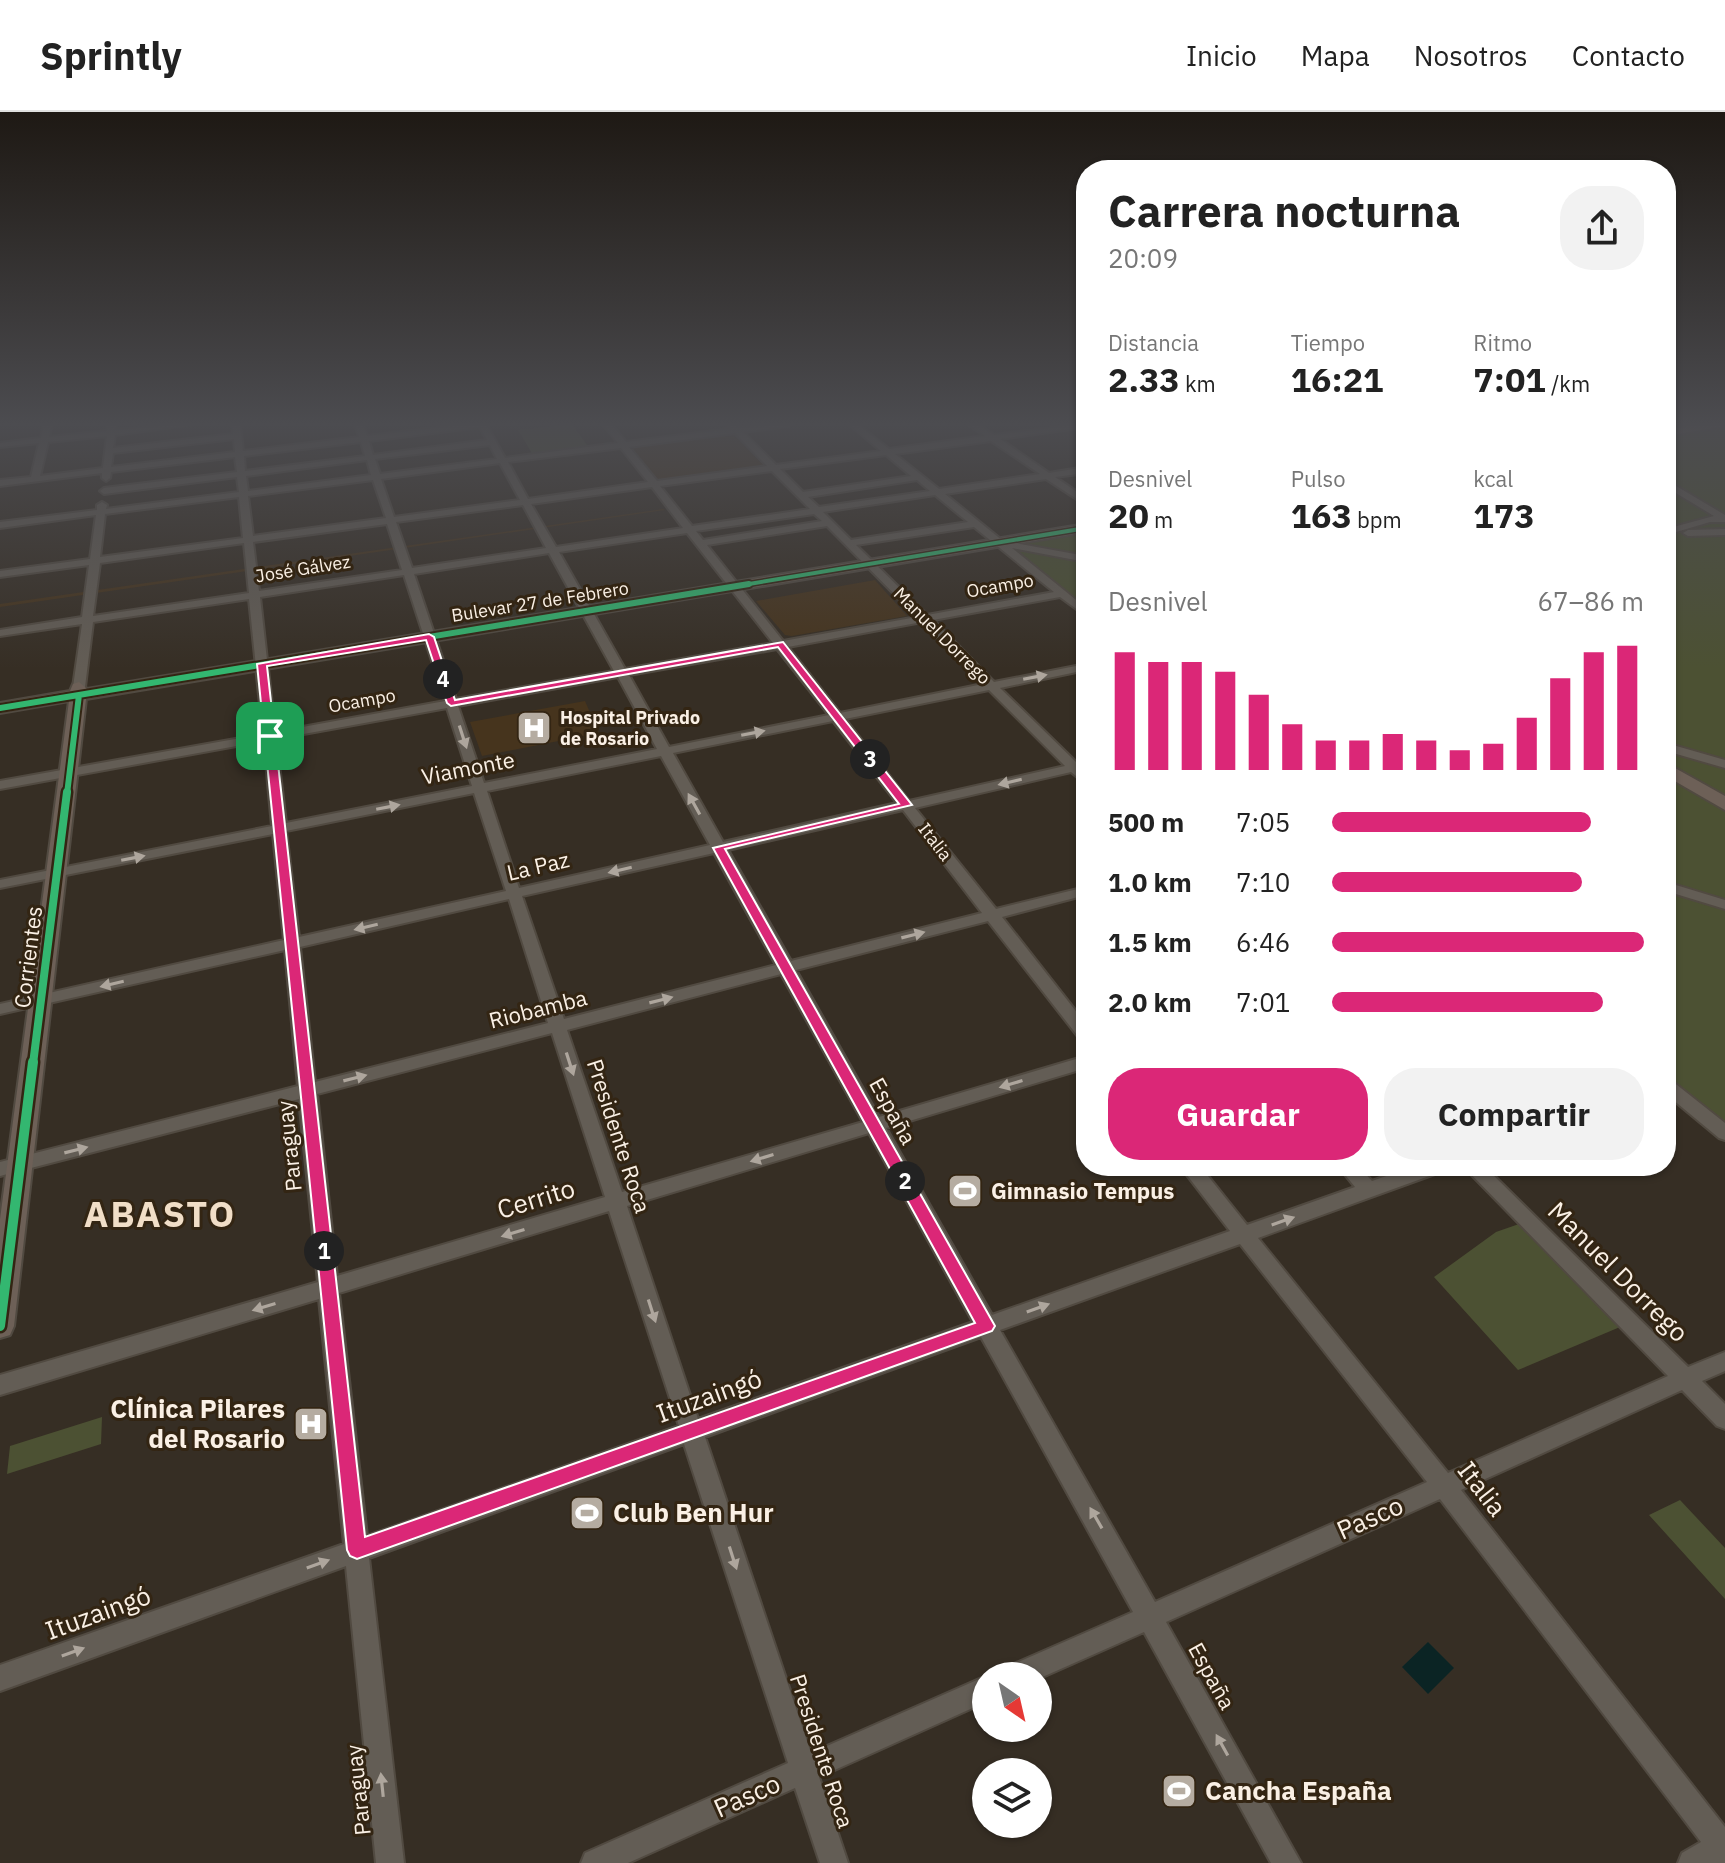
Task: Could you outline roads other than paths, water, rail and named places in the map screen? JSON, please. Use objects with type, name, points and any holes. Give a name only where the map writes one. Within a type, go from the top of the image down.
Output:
[{"type":"main road","name":"Bulevar 27 de Febrero","points":[[995,540],[1076,524]]},
{"type":"main road","name":"Bulevar 27 de Febrero","points":[[0,708],[79,691],[428,633],[1076,529]]},
{"type":"main road","name":"Bulevar 27 de Febrero","points":[[0,700],[79,691]]},
{"type":"main road","name":"Corrientes","points":[[0,1326],[10,1166],[41,1000],[79,691]]},
{"type":"main road","points":[[1676,762],[1725,791]]},
{"type":"main road","points":[[1676,774],[1725,804]]},
{"type":"street","name":"Corrientes","points":[[79,691],[102,506]]},
{"type":"street","points":[[0,525],[151,506]]},
{"type":"street","name":"Paraguay","points":[[245,506],[390,1863]]},
{"type":"street","name":"Presidente Roca","points":[[386,506],[834,1863]]},
{"type":"street","points":[[0,574],[498,506]]},
{"type":"street","name":"España","points":[[528,506],[873,1125],[1152,1616],[1287,1863]]},
{"type":"street","name":"Italia","points":[[672,506],[1076,1022]]},
{"type":"street","name":"Manuel Dorrego","points":[[811,506],[991,686],[1076,762]]},
{"type":"street","name":"José Gálvez","points":[[0,633],[845,506]]},
{"type":"street","points":[[954,506],[1076,605]]},
{"type":"street","points":[[1698,506],[1703,520],[1725,532]]},
{"type":"street","points":[[1704,506],[1725,519]]},
{"type":"street","points":[[1676,529],[1703,520],[1725,519]]},
{"type":"street","points":[[701,543],[829,523]]},
{"type":"street","points":[[849,543],[976,524]]},
{"type":"street","points":[[1676,532],[1725,532]]},
{"type":"street","points":[[995,540],[1076,557]]},
{"type":"street","name":"Ocampo","points":[[0,785],[1062,594]]},
{"type":"street","name":"Viamonte","points":[[0,884],[1076,669]]},
{"type":"street","points":[[1676,750],[1725,764]]},
{"type":"street","name":"La Paz","points":[[0,1009],[1076,767]]},
{"type":"street","points":[[1676,889],[1725,905]]},
{"type":"street","name":"Riobamba","points":[[10,1166],[1076,894]]},
{"type":"street","name":"Cerrito","points":[[0,1385],[1076,1065]]},
{"type":"street","points":[[1676,1093],[1725,1133]]},
{"type":"street","name":"Italia","points":[[1197,1176],[1444,1486],[1724,1846]]},
{"type":"street","points":[[1356,1176],[1370,1191]]},
{"type":"street","name":"Ituzaingó","points":[[0,1678],[1410,1176]]},
{"type":"street","name":"Manuel Dorrego","points":[[1482,1176],[1725,1419]]},
{"type":"street","name":"Pasco","points":[[1048,1662],[1725,1361]]},
{"type":"street","name":"Pasco","points":[[595,1863],[972,1695]]},
{"type":"street","points":[[1692,1863],[1724,1846]]},
{"type":"water","points":[[1428,1642],[1454,1668],[1428,1694],[1402,1667]]},
{"type":"place","name":"Hospital Privado de Rosario","points":[[534,728]]},
{"type":"place","name":"Gimnasio Tempus","points":[[965,1191]]},
{"type":"place","name":"Clínica Pilares del Rosario","points":[[311,1424]]},
{"type":"place","name":"Club Ben Hur","points":[[587,1513]]},
{"type":"place","name":"Cancha España","points":[[1179,1791]]},
{"type":"district","name":"ABASTO","points":[[160,1214]]}]
